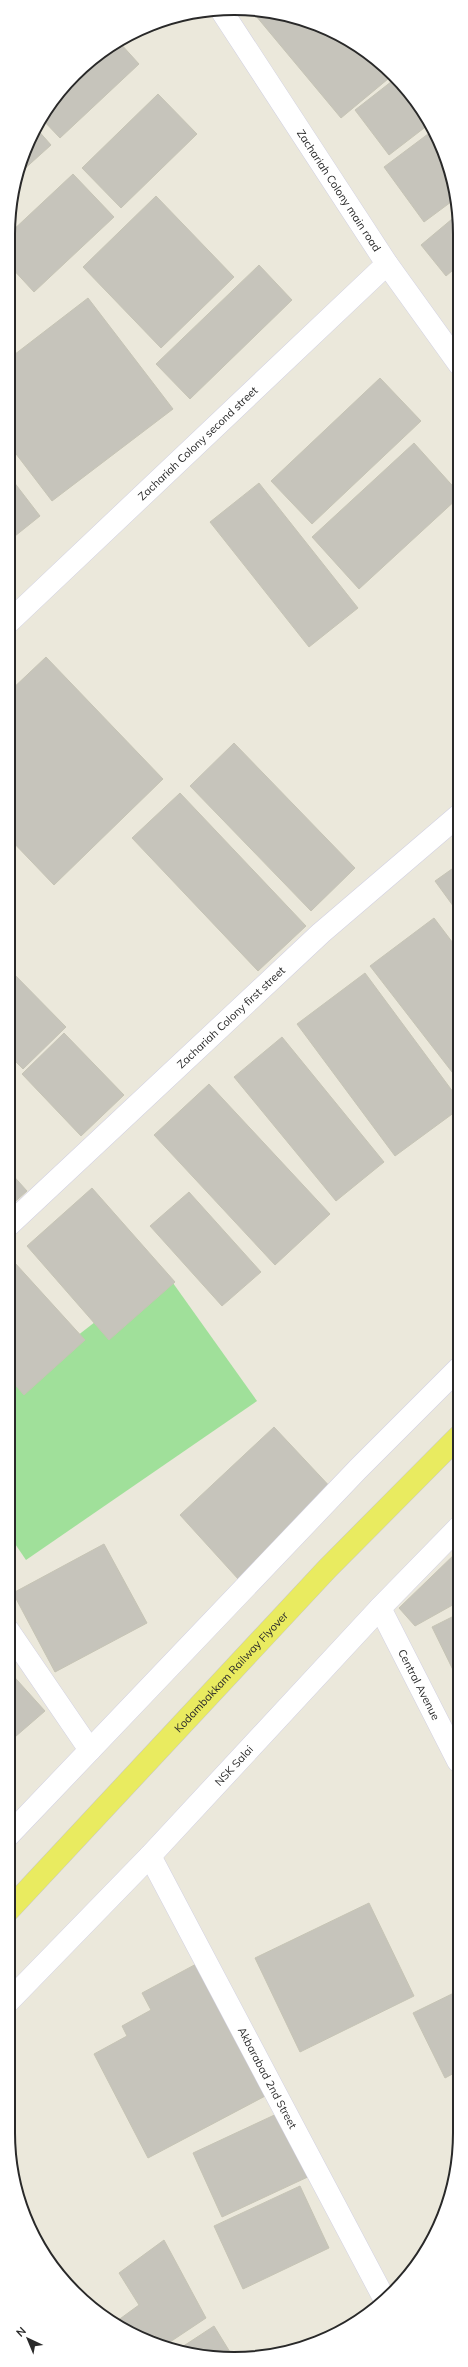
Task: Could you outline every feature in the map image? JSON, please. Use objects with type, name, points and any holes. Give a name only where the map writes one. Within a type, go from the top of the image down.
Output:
[{"type":"main road","name":"Kodambakkam Railway Flyover","points":[[15,1904],[317,1581],[453,1442]]},
{"type":"street","name":"Zachariah Colony main road","points":[[224,15],[387,264],[453,356]]},
{"type":"street","name":"Zachariah Colony second street","points":[[15,617],[387,264]]},
{"type":"street","name":"Zachariah Colony first street","points":[[15,1219],[321,933],[453,820]]},
{"type":"street","points":[[15,1829],[358,1469],[453,1374]]},
{"type":"street","name":"NSK Salai","points":[[15,1995],[150,1856],[380,1608],[453,1533]]},
{"type":"street","name":"Central Avenue","points":[[380,1608],[453,1752]]},
{"type":"street","points":[[15,1640],[90,1750]]},
{"type":"street","name":"Akbarabad 2nd Street","points":[[150,1856],[382,2294]]},
{"type":"green space","points":[[163,1269],[257,1401],[26,1560],[15,1544],[15,1384]]},
{"type":"building","points":[[256,16],[291,22],[344,44],[367,60],[389,79],[341,118]]},
{"type":"building","points":[[122,46],[139,64],[60,138],[45,122],[52,112],[79,79],[101,60]]},
{"type":"building","points":[[391,82],[408,101],[425,127],[389,155],[355,110]]},
{"type":"building","points":[[158,94],[197,134],[121,208],[82,168]]},
{"type":"building","points":[[40,133],[51,145],[25,168]]},
{"type":"building","points":[[428,134],[446,177],[451,202],[424,222],[384,167]]},
{"type":"building","points":[[73,174],[114,217],[34,292],[15,271],[15,228]]},
{"type":"building","points":[[156,196],[234,277],[161,348],[83,267]]},
{"type":"building","points":[[453,218],[453,270],[446,276],[421,245]]},
{"type":"building","points":[[259,265],[292,300],[190,399],[156,364]]},
{"type":"building","points":[[88,298],[173,409],[52,501],[15,453],[15,354]]},
{"type":"building","points":[[380,378],[421,421],[312,524],[271,481]]},
{"type":"building","points":[[414,443],[453,486],[453,503],[359,589],[312,537]]},
{"type":"building","points":[[259,483],[358,608],[309,647],[210,522]]},
{"type":"building","points":[[15,484],[40,516],[15,536]]},
{"type":"building","points":[[46,657],[163,779],[54,885],[15,844],[15,686]]},
{"type":"building","points":[[234,743],[355,868],[311,911],[190,786]]},
{"type":"building","points":[[180,793],[306,926],[258,971],[132,838]]},
{"type":"building","points":[[453,868],[453,906],[435,881]]},
{"type":"building","points":[[434,918],[453,943],[453,1073],[370,966]]},
{"type":"building","points":[[365,973],[453,1092],[453,1113],[395,1156],[297,1024]]},
{"type":"building","points":[[15,975],[66,1027],[23,1069],[15,1061]]},
{"type":"building","points":[[64,1033],[124,1095],[81,1136],[22,1074]]},
{"type":"building","points":[[282,1037],[384,1162],[336,1201],[234,1077]]},
{"type":"building","points":[[209,1084],[330,1214],[275,1265],[154,1135]]},
{"type":"building","points":[[15,1178],[27,1191],[15,1202]]},
{"type":"building","points":[[92,1188],[175,1282],[109,1340],[27,1246]]},
{"type":"building","points":[[189,1192],[261,1272],[222,1306],[150,1226]]},
{"type":"building","points":[[15,1263],[85,1340],[24,1395],[15,1385]]},
{"type":"building","points":[[274,1427],[334,1491],[239,1580],[180,1515]]},
{"type":"building","points":[[104,1544],[147,1623],[55,1672],[15,1597],[15,1592]]},
{"type":"building","points":[[453,1556],[453,1605],[415,1626],[399,1608]]},
{"type":"building","points":[[453,1616],[453,1670],[432,1627]]},
{"type":"building","points":[[15,1678],[45,1711],[15,1737]]},
{"type":"building","points":[[369,1903],[414,1996],[300,2052],[255,1958]]},
{"type":"building","points":[[200,1962],[269,2094],[148,2158],[94,2054],[127,2036],[122,2026],[151,2010],[142,1993]]},
{"type":"building","points":[[453,1993],[453,2074],[445,2078],[413,2013]]},
{"type":"building","points":[[283,2111],[312,2175],[222,2217],[193,2153]]},
{"type":"building","points":[[300,2186],[329,2248],[243,2289],[214,2226]]},
{"type":"building","points":[[164,2240],[206,2318],[170,2342],[124,2323],[119,2320],[139,2305],[119,2273]]},
{"type":"building","points":[[214,2326],[230,2352],[220,2352],[183,2346]]}]
